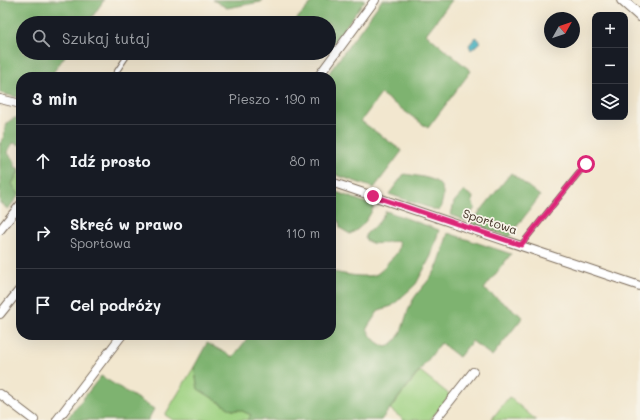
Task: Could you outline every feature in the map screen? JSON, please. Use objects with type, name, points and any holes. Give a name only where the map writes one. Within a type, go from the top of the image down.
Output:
[{"type":"street","points":[[336,53],[375,0]]},
{"type":"street","points":[[622,0],[638,11]]},
{"type":"street","points":[[322,72],[331,60]]},
{"type":"street","points":[[0,99],[16,103]]},
{"type":"street","name":"Sportowa","points":[[336,184],[640,286]]},
{"type":"street","points":[[0,230],[16,210]]},
{"type":"street","points":[[0,314],[16,294]]},
{"type":"street","points":[[56,420],[118,340]]},
{"type":"street","points":[[436,420],[473,372]]},
{"type":"street","points":[[0,394],[34,420]]},
{"type":"lane","points":[[116,72],[124,60]]},
{"type":"lane","points":[[521,245],[586,164]]},
{"type":"green space","points":[[0,0],[104,0],[93,16],[16,16],[16,60],[62,60],[54,72],[16,72],[16,97],[0,93]]},
{"type":"green space","points":[[213,0],[262,0],[261,2],[227,8]]},
{"type":"green space","points":[[314,0],[365,0],[336,39],[336,16],[299,16]]},
{"type":"green space","points":[[382,0],[452,0],[426,34],[471,71],[428,128],[381,94],[361,121],[402,151],[374,188],[336,175],[336,72],[330,72]]},
{"type":"green space","points":[[16,118],[16,144],[13,143],[7,152],[15,162],[16,176],[12,184],[16,190],[16,199],[8,209],[0,203],[0,145],[7,124]]},
{"type":"green space","points":[[511,173],[540,196],[509,237],[471,223]]},
{"type":"green space","points":[[404,174],[430,179],[441,186],[443,200],[439,211],[389,194]]},
{"type":"green space","points":[[16,176],[16,190],[12,184]]},
{"type":"green space","points":[[464,191],[473,197],[472,202],[475,208],[466,221],[451,215],[454,202]]},
{"type":"green space","points":[[336,192],[374,206],[365,222],[350,234],[340,228],[339,221],[336,220]]},
{"type":"green space","points":[[386,211],[439,230],[431,256],[416,284],[392,306],[379,310],[367,328],[370,335],[379,344],[386,347],[396,340],[402,330],[412,301],[435,271],[448,233],[511,254],[484,289],[523,317],[492,356],[472,341],[459,357],[441,343],[381,420],[248,420],[251,415],[240,410],[232,410],[198,389],[194,367],[207,343],[233,357],[246,340],[336,340],[336,272],[354,276],[368,276],[377,274],[398,250],[399,242],[394,241],[377,244],[369,242],[365,239],[366,234],[379,222]]},
{"type":"green space","points":[[194,367],[198,389],[232,410],[240,410],[251,415],[248,420],[173,420],[165,415]]},
{"type":"green space","points":[[420,371],[450,395],[430,420],[404,420],[390,409]]},
{"type":"green space","points":[[101,376],[154,409],[148,420],[66,420]]},
{"type":"green space","points":[[509,397],[536,420],[491,420]]},
{"type":"water","points":[[476,37],[480,42],[471,50],[469,45]]},
{"type":"route","points":[[373,196],[521,245],[586,164]]}]
